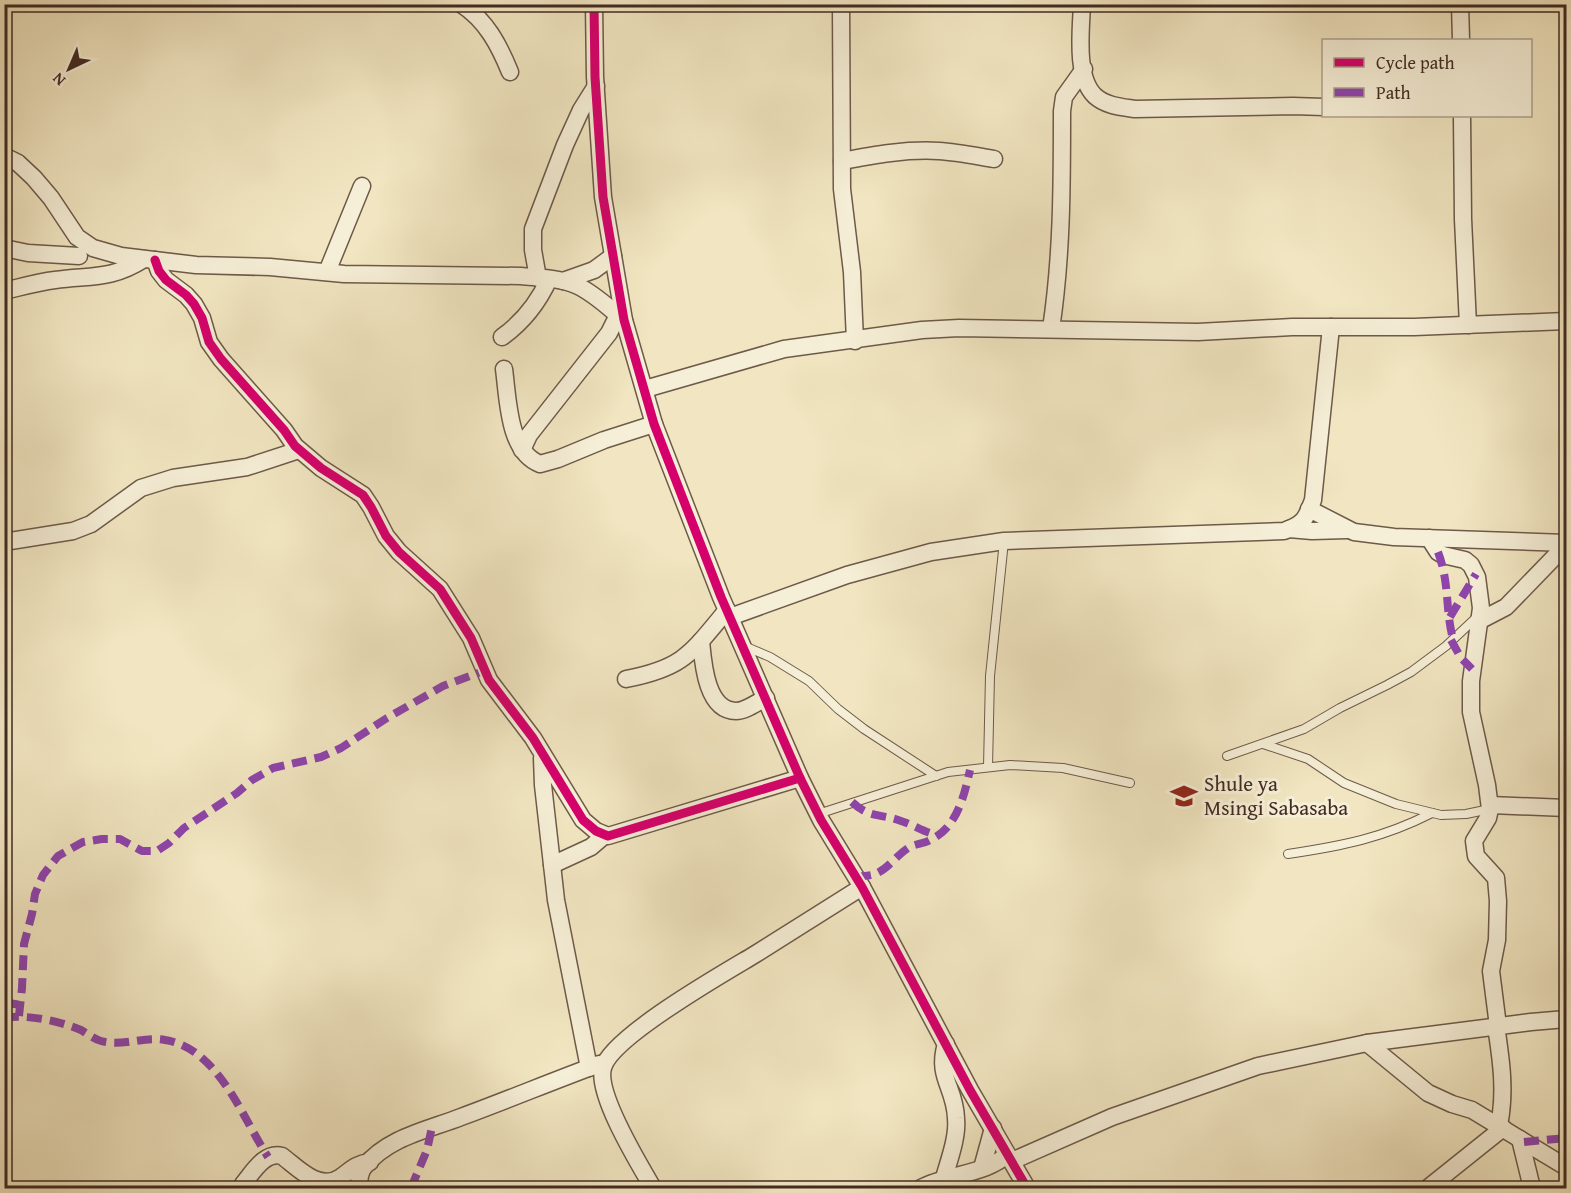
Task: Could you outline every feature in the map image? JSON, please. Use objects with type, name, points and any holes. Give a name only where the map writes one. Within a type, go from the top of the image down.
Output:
[{"type":"street","points":[[461,4],[471,10],[483,23],[502,53],[510,72]]},
{"type":"street","points":[[594,4],[596,86],[603,197],[621,318],[645,389],[654,424],[728,613],[800,778],[1027,1188]]},
{"type":"street","points":[[841,4],[842,189],[852,272],[855,341]]},
{"type":"street","points":[[1082,4],[1080,53],[1086,82],[1095,96],[1114,106],[1136,109],[1190,110],[1322,107]]},
{"type":"street","points":[[1460,4],[1461,39]]},
{"type":"street","points":[[1051,329],[1057,290],[1061,225],[1062,111],[1064,97],[1084,69]]},
{"type":"street","points":[[550,280],[533,250],[533,229],[565,144],[581,110],[596,86]]},
{"type":"street","points":[[1462,117],[1463,219],[1468,325]]},
{"type":"street","points":[[842,161],[881,153],[910,151],[940,151],[994,159]]},
{"type":"street","points":[[4,156],[18,163],[34,178],[51,198],[77,237],[93,248],[121,256],[196,265],[270,267],[327,272],[424,276],[521,276],[578,286],[596,297],[621,318]]},
{"type":"street","points":[[327,272],[362,186]]},
{"type":"street","points":[[77,237],[79,277]]},
{"type":"street","points":[[4,248],[28,253],[79,256]]},
{"type":"street","points":[[502,338],[525,317],[550,280],[588,273],[613,256]]},
{"type":"street","points":[[4,291],[51,280],[102,276],[127,270],[149,260]]},
{"type":"street","points":[[149,260],[166,280],[194,304],[202,318],[209,342],[221,359],[299,450],[321,468],[363,495],[386,536],[399,552],[440,589],[471,638],[489,680],[533,738],[583,820],[605,835]]},
{"type":"street","points":[[522,450],[529,435],[621,318]]},
{"type":"street","points":[[645,389],[784,350],[922,330],[959,328],[1198,332],[1292,327],[1468,325],[1566,321]]},
{"type":"street","points":[[1288,529],[1299,526],[1313,500],[1331,327]]},
{"type":"street","points":[[504,369],[510,420],[522,450],[534,462],[540,464],[548,462],[604,440],[654,424]]},
{"type":"street","points":[[4,542],[82,528],[141,488],[173,478],[247,467],[299,450]]},
{"type":"street","points":[[1309,509],[1350,530]]},
{"type":"street","points":[[626,679],[653,674],[673,665],[692,652],[728,613],[847,575],[931,552],[1004,541],[1288,529],[1350,530],[1394,537],[1566,544]]},
{"type":"street","points":[[1428,1188],[1501,1126],[1503,1085],[1491,970],[1497,940],[1496,878],[1476,856],[1474,842],[1488,818],[1490,807],[1471,712],[1471,681],[1480,617],[1477,577],[1471,565],[1465,560],[1438,552],[1429,538]]},
{"type":"street","points":[[1480,617],[1506,607],[1566,544]]},
{"type":"street","points":[[701,641],[710,692],[723,708],[734,711],[742,710],[766,698]]},
{"type":"street","points":[[542,754],[552,865],[567,960],[589,1068]]},
{"type":"street","points":[[552,865],[591,847],[605,835],[800,778]]},
{"type":"street","points":[[1490,807],[1566,808]]},
{"type":"street","points":[[652,1188],[602,1087],[603,1068],[607,1061],[625,1041],[680,1000],[862,887]]},
{"type":"street","points":[[921,1188],[944,1178],[999,1162],[1112,1117],[1258,1066],[1366,1043],[1566,1019]]},
{"type":"street","points":[[1366,1043],[1428,1093],[1472,1110],[1566,1167]]},
{"type":"street","points":[[944,1178],[954,1140],[956,1116],[941,1059],[946,1044]]},
{"type":"street","points":[[359,1188],[360,1174],[364,1166],[386,1148],[415,1132],[459,1118],[607,1061]]},
{"type":"street","points":[[982,1168],[993,1128]]},
{"type":"street","points":[[1520,1139],[1532,1188]]},
{"type":"street","points":[[243,1184],[261,1163],[277,1154],[310,1178],[328,1182],[340,1178],[357,1163],[370,1162]]},
{"type":"lane","points":[[988,767],[990,676],[1004,541]]},
{"type":"lane","points":[[1227,756],[1304,729],[1411,672],[1480,617]]},
{"type":"lane","points":[[743,646],[779,662],[809,681],[838,709],[864,729],[936,776]]},
{"type":"lane","points":[[1263,744],[1308,759],[1344,783],[1396,804],[1441,815],[1466,814],[1490,807]]},
{"type":"lane","points":[[818,814],[948,772],[988,767],[1010,765],[1064,768],[1130,783]]},
{"type":"lane","points":[[1288,854],[1326,849],[1384,835],[1432,813]]},
{"type":"marked path","points":[[1438,552],[1444,575],[1453,639]]},
{"type":"marked path","points":[[1450,617],[1476,574]]},
{"type":"marked path","points":[[1451,640],[1461,658],[1472,669]]},
{"type":"marked path","points":[[19,1016],[24,944],[35,894],[43,875],[58,856],[83,842],[102,839],[120,839],[142,851],[157,851],[184,828],[273,768],[321,757],[341,748],[443,686],[486,670]]},
{"type":"marked path","points":[[856,877],[880,872],[908,848],[930,840],[947,828],[958,810],[970,770]]},
{"type":"marked path","points":[[852,802],[864,811],[937,835]]},
{"type":"marked path","points":[[4,1002],[20,1005]]},
{"type":"marked path","points":[[4,1018],[23,1017],[53,1021],[81,1030],[98,1040],[109,1043],[157,1039],[184,1046],[200,1056],[227,1086],[268,1157]]},
{"type":"marked path","points":[[411,1188],[427,1150],[432,1127]]},
{"type":"marked path","points":[[1524,1142],[1566,1138]]},
{"type":"cycle path","points":[[594,4],[595,77],[603,197],[624,320],[654,424],[721,597],[800,778],[821,820],[862,887],[970,1090],[1027,1188]]},
{"type":"cycle path","points":[[155,260],[166,280],[194,304],[202,318],[209,342],[221,359],[284,430],[295,446],[321,468],[363,495],[386,536],[399,552],[440,589],[471,638],[489,680],[533,738],[583,820],[596,831],[608,836],[800,778]]},
{"type":"place","name":"Shule ya Msingi Sabasaba","points":[[1184,796]]}]
